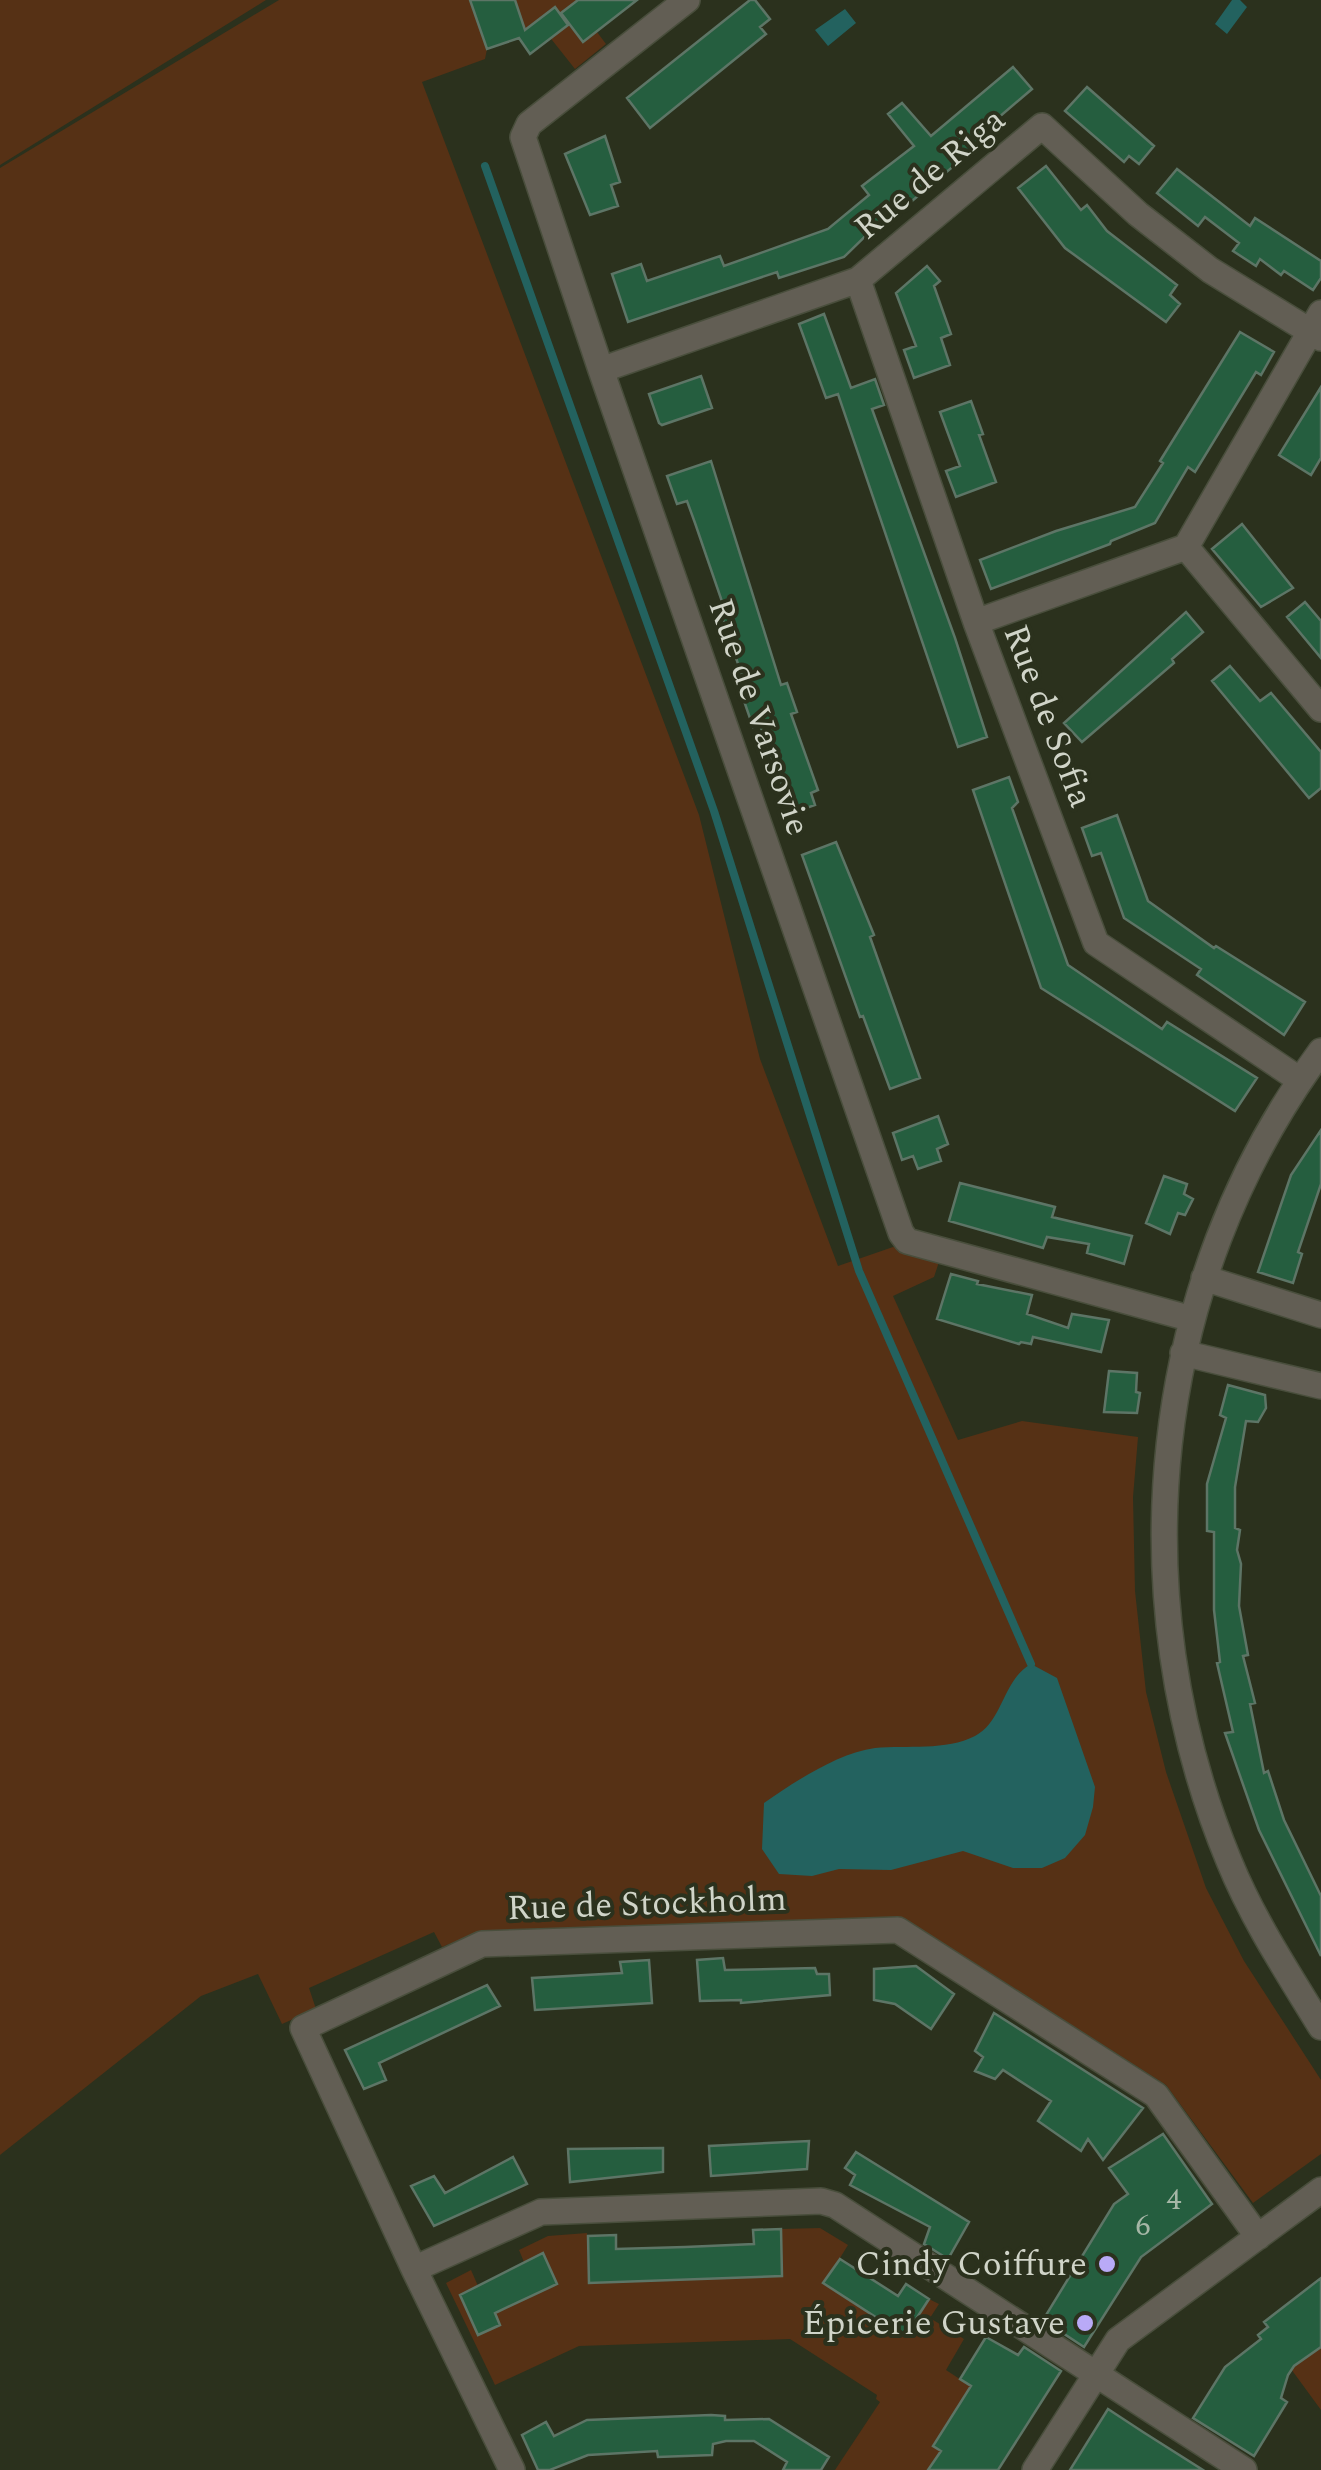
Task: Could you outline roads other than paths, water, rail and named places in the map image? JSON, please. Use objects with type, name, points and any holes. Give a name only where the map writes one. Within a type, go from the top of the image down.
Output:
[{"type":"street","name":"Rue de Varsovie","points":[[686,0],[530,124],[524,136],[601,370],[901,1232],[907,1241],[1192,1319]]},
{"type":"street","name":"Rue de Riga","points":[[601,370],[858,280],[1042,126],[1138,214],[1210,270],[1317,328]]},
{"type":"street","name":"Rue de Sofia","points":[[858,280],[976,622],[1096,943],[1300,1080]]},
{"type":"street","points":[[976,622],[1186,547],[1317,328]]},
{"type":"street","points":[[1186,547],[1321,709]]},
{"type":"street","points":[[1321,1051],[1264,1141],[1232,1206],[1204,1278],[1183,1353],[1168,1443],[1163,1560],[1171,1658],[1204,1796],[1262,1930],[1321,2027]]},
{"type":"street","points":[[1204,1278],[1321,1316]]},
{"type":"street","points":[[1183,1353],[1321,1386]]},
{"type":"street","name":"Rue de Stockholm","points":[[512,2470],[303,2028],[482,1944],[898,1930],[1156,2095],[1258,2238]]},
{"type":"street","points":[[1034,2470],[1118,2340],[1321,2190]]},
{"type":"street","points":[[414,2269],[541,2212],[821,2202],[834,2205],[1244,2470]]},
{"type":"water","points":[[1232,0],[1240,0],[1247,7],[1227,34],[1215,24]]},
{"type":"water","points":[[845,9],[856,23],[828,46],[815,30]]},
{"type":"water","points":[[1031,1664],[1057,1678],[1095,1787],[1085,1835],[1065,1858],[1042,1868],[1013,1868],[963,1851],[891,1870],[839,1869],[812,1876],[779,1874],[762,1849],[764,1803],[817,1770],[861,1751],[939,1746],[975,1736],[992,1721],[1014,1680]]},
{"type":"waterway","points":[[485,166],[714,811],[859,1271],[1031,1664]]},
{"type":"place","name":"Cindy Coiffure","points":[[1107,2264]]},
{"type":"place","name":"Épicerie Gustave","points":[[1085,2323]]}]
